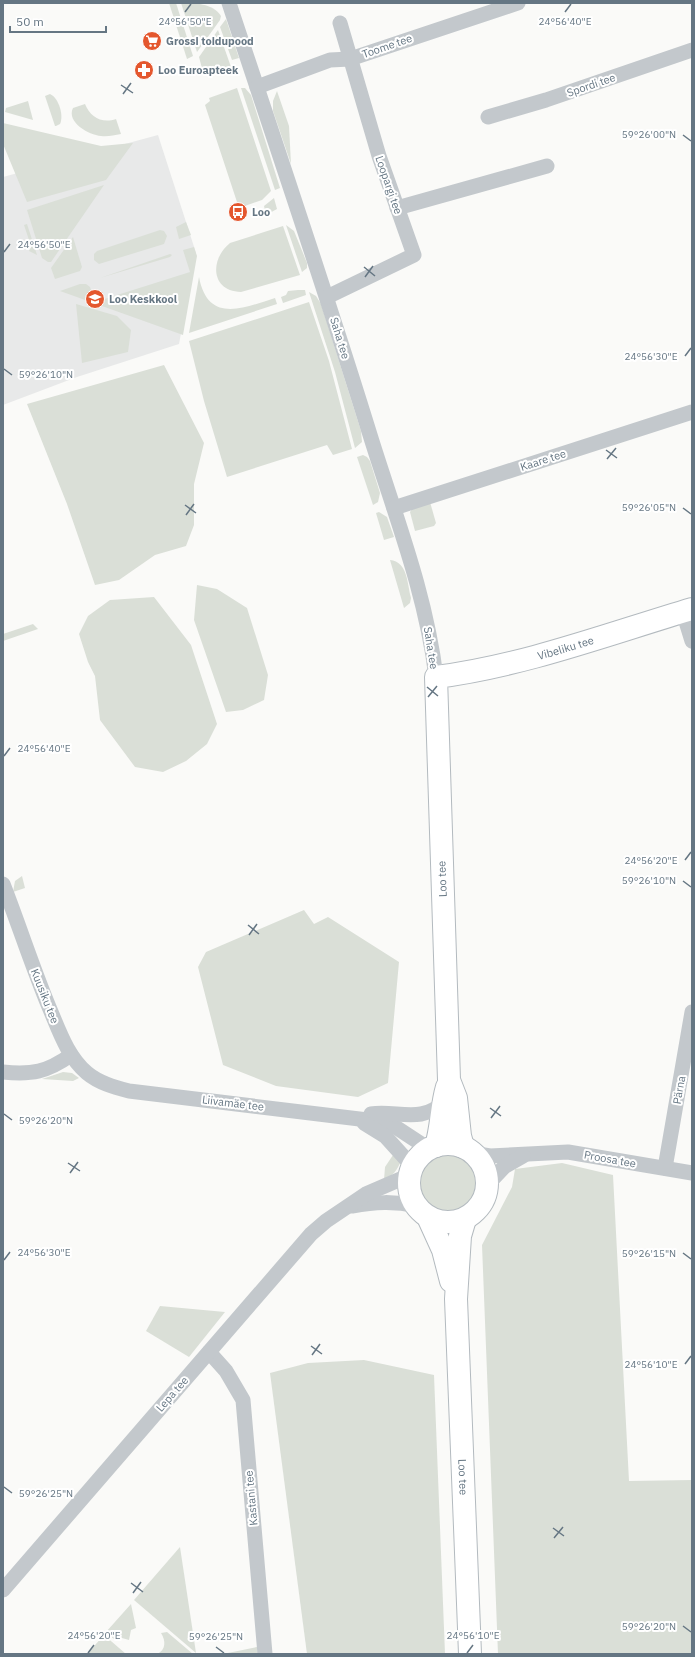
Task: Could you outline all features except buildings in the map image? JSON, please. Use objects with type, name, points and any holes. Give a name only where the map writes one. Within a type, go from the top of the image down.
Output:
[{"type":"street","name":"Saha tee","points":[[229,3],[328,297],[394,508],[423,604],[431,637],[436,677]]},
{"type":"street","name":"Toome tee","points":[[257,87],[330,60],[350,59],[518,3]]},
{"type":"street","name":"Loopargi tee","points":[[328,297],[414,255],[379,156],[340,23]]},
{"type":"street","name":"Spordi tee","points":[[488,117],[546,100],[692,50]]},
{"type":"street","points":[[397,208],[547,166]]},
{"type":"street","name":"Kaare tee","points":[[394,508],[692,412]]},
{"type":"street","points":[[687,610],[692,641]]},
{"type":"street","name":"Vibeliku tee","points":[[436,677],[471,672],[539,656],[687,610]]},
{"type":"street","name":"Loo tee","points":[[432,1148],[439,1135],[443,1102],[449,1080],[436,677]]},
{"type":"street","name":"Kuusiku tee","points":[[3,884],[39,982],[61,1036],[71,1055],[87,1073],[99,1081],[114,1087]]},
{"type":"street","name":"Pärna","points":[[665,1168],[692,1012]]},
{"type":"street","points":[[3,1072],[20,1074],[44,1070],[55,1066],[71,1055]]},
{"type":"street","name":"Loo tee","points":[[449,1080],[456,1098],[460,1136],[468,1150]]},
{"type":"street","name":"Liivamäe tee","points":[[114,1087],[129,1091],[352,1117],[388,1124],[432,1148]]},
{"type":"street","points":[[352,1117],[375,1113],[424,1114],[434,1110],[443,1102]]},
{"type":"street","name":"Liivamäe tee","points":[[352,1117],[385,1136],[412,1170]]},
{"type":"street","points":[[445,1144],[468,1150],[484,1167],[487,1185],[483,1201],[475,1211],[465,1219],[446,1222],[423,1211],[410,1191],[412,1170],[420,1157],[432,1148],[445,1144]]},
{"type":"street","name":"Proosa tee","points":[[468,1150],[490,1156],[568,1152],[692,1173]]},
{"type":"street","name":"Proosa tee","points":[[487,1185],[504,1167],[527,1153]]},
{"type":"street","name":"Lepa tee","points":[[3,1590],[311,1234],[326,1221],[349,1206],[376,1189],[395,1182],[412,1170]]},
{"type":"street","name":"Lepa tee","points":[[349,1206],[385,1201],[400,1202],[423,1211]]},
{"type":"street","name":"Loo tee","points":[[423,1211],[444,1250],[456,1300]]},
{"type":"street","name":"Loo tee","points":[[465,1219],[460,1236],[456,1300],[470,1654]]},
{"type":"street","name":"Kastani tee","points":[[209,1352],[226,1371],[242,1400],[265,1654]]},
{"type":"shaded area","points":[[169,3],[176,3],[193,56],[187,59]]},
{"type":"shaded area","points":[[181,3],[208,6],[213,8],[221,16],[220,20],[197,52]]},
{"type":"shaded area","points":[[226,19],[239,58],[232,60],[220,27]]},
{"type":"shaded area","points":[[218,30],[231,67],[229,70],[209,76],[203,72],[199,57]]},
{"type":"shaded area","points":[[237,88],[271,191],[262,200],[242,207],[237,202],[205,105],[210,101],[209,98]]},
{"type":"shaded area","points":[[241,88],[245,88],[251,95],[280,188],[275,190]]},
{"type":"shaded area","points":[[277,91],[289,126],[291,164],[273,111],[273,101]]},
{"type":"shaded area","points":[[50,94],[56,99],[61,112],[60,124],[56,126],[45,96]]},
{"type":"shaded area","points":[[28,101],[33,120],[5,112],[6,108]]},
{"type":"shaded area","points":[[85,104],[93,116],[101,120],[106,121],[116,119],[121,134],[101,136],[80,127],[73,118],[73,108]]},
{"type":"shaded area","points":[[3,123],[101,146],[133,143],[106,180],[27,202],[3,144]]},
{"type":"shaded area","name":"Loo Keskkool","points":[[158,135],[196,253],[179,344],[77,377],[3,405],[3,177]]},
{"type":"shaded area","points":[[104,185],[51,262],[48,262],[42,258],[27,210]]},
{"type":"shaded area","points":[[274,198],[277,209],[266,215],[264,206]]},
{"type":"shaded area","points":[[186,222],[191,235],[179,239],[176,227]]},
{"type":"shaded area","points":[[27,224],[37,255],[29,251],[31,246],[24,225]]},
{"type":"shaded area","points":[[286,225],[294,231],[307,263],[307,268],[302,272]]},
{"type":"shaded area","points":[[283,226],[300,275],[241,292],[231,290],[223,286],[216,273],[217,265],[223,250],[230,243]]},
{"type":"shaded area","points":[[160,230],[164,231],[167,236],[164,244],[99,264],[94,260],[94,254],[97,251]]},
{"type":"shaded area","points":[[73,237],[82,267],[80,271],[55,279],[51,268]]},
{"type":"shaded area","points":[[194,247],[197,256],[183,335],[60,291],[80,284],[86,284],[90,287],[95,302],[190,272],[183,250]]},
{"type":"shaded area","points":[[170,254],[172,255],[170,257],[100,278]]},
{"type":"shaded area","points":[[199,277],[204,292],[210,302],[219,307],[228,309],[239,308],[251,306],[275,298],[277,304],[189,333]]},
{"type":"shaded area","points":[[305,290],[306,295],[283,303],[281,297],[286,295],[288,291]]},
{"type":"shaded area","points":[[309,292],[316,296],[321,304],[361,431],[362,442],[355,448],[335,372]]},
{"type":"shaded area","points":[[309,302],[329,361],[352,449],[333,455],[327,445],[227,477],[204,401],[189,341]]},
{"type":"shaded area","points":[[76,304],[117,316],[131,330],[128,352],[82,363]]},
{"type":"shaded area","points":[[164,365],[204,443],[194,484],[194,525],[186,546],[155,555],[119,580],[95,585],[67,504],[27,404]]},
{"type":"shaded area","points":[[363,455],[370,461],[380,493],[378,502],[373,505],[357,457]]},
{"type":"shaded area","points":[[430,502],[436,523],[434,526],[415,531],[410,512],[412,509]]},
{"type":"shaded area","points":[[379,512],[387,517],[394,537],[384,540],[376,513]]},
{"type":"shaded area","points":[[390,560],[400,565],[406,574],[411,598],[410,603],[404,608]]},
{"type":"shaded area","points":[[197,585],[217,589],[247,608],[268,675],[264,700],[243,710],[226,712],[194,620]]},
{"type":"shaded area","points":[[154,597],[191,645],[217,724],[207,744],[186,761],[163,772],[135,767],[100,720],[95,676],[88,662],[79,634],[88,616],[110,600]]},
{"type":"shaded area","points":[[33,624],[38,629],[3,641],[3,634]]},
{"type":"shaded area","points":[[22,876],[25,888],[13,892],[15,881]]},
{"type":"shaded area","points":[[304,910],[314,924],[328,917],[399,962],[388,1083],[358,1097],[276,1086],[223,1065],[198,967],[206,952]]},
{"type":"shaded area","points":[[63,1072],[72,1073],[79,1078],[73,1081],[42,1079]]},
{"type":"shaded area","points":[[395,1152],[401,1161],[390,1177],[384,1180],[385,1167]]},
{"type":"shaded area","points":[[448,1154],[464,1159],[472,1167],[477,1183],[472,1199],[464,1207],[448,1212],[432,1207],[424,1199],[419,1183],[424,1167],[432,1159]]},
{"type":"shaded area","points":[[562,1163],[613,1175],[629,1481],[692,1480],[692,1654],[498,1654],[482,1245],[512,1187],[515,1169]]},
{"type":"shaded area","points":[[160,1306],[225,1312],[189,1357],[146,1331]]},
{"type":"shaded area","points":[[364,1360],[434,1375],[445,1654],[307,1654],[270,1373],[308,1363]]},
{"type":"shaded area","points":[[180,1547],[196,1653],[134,1600]]},
{"type":"shaded area","points":[[131,1604],[136,1628],[131,1630],[129,1640],[122,1638],[115,1640],[106,1632]]},
{"type":"shaded area","points":[[167,1632],[193,1654],[157,1654],[164,1648],[164,1639],[161,1633]]},
{"type":"shaded area","points":[[104,1635],[126,1654],[87,1654]]},
{"type":"shaded area","points":[[257,1647],[258,1654],[223,1654]]},
{"type":"place","name":"Grossi toidupood","points":[[152,41]]},
{"type":"place","name":"Loo Euroapteek","points":[[144,70]]},
{"type":"place","name":"Loo","points":[[238,212]]},
{"type":"place","name":"Loo Keskkool","points":[[95,299]]}]
